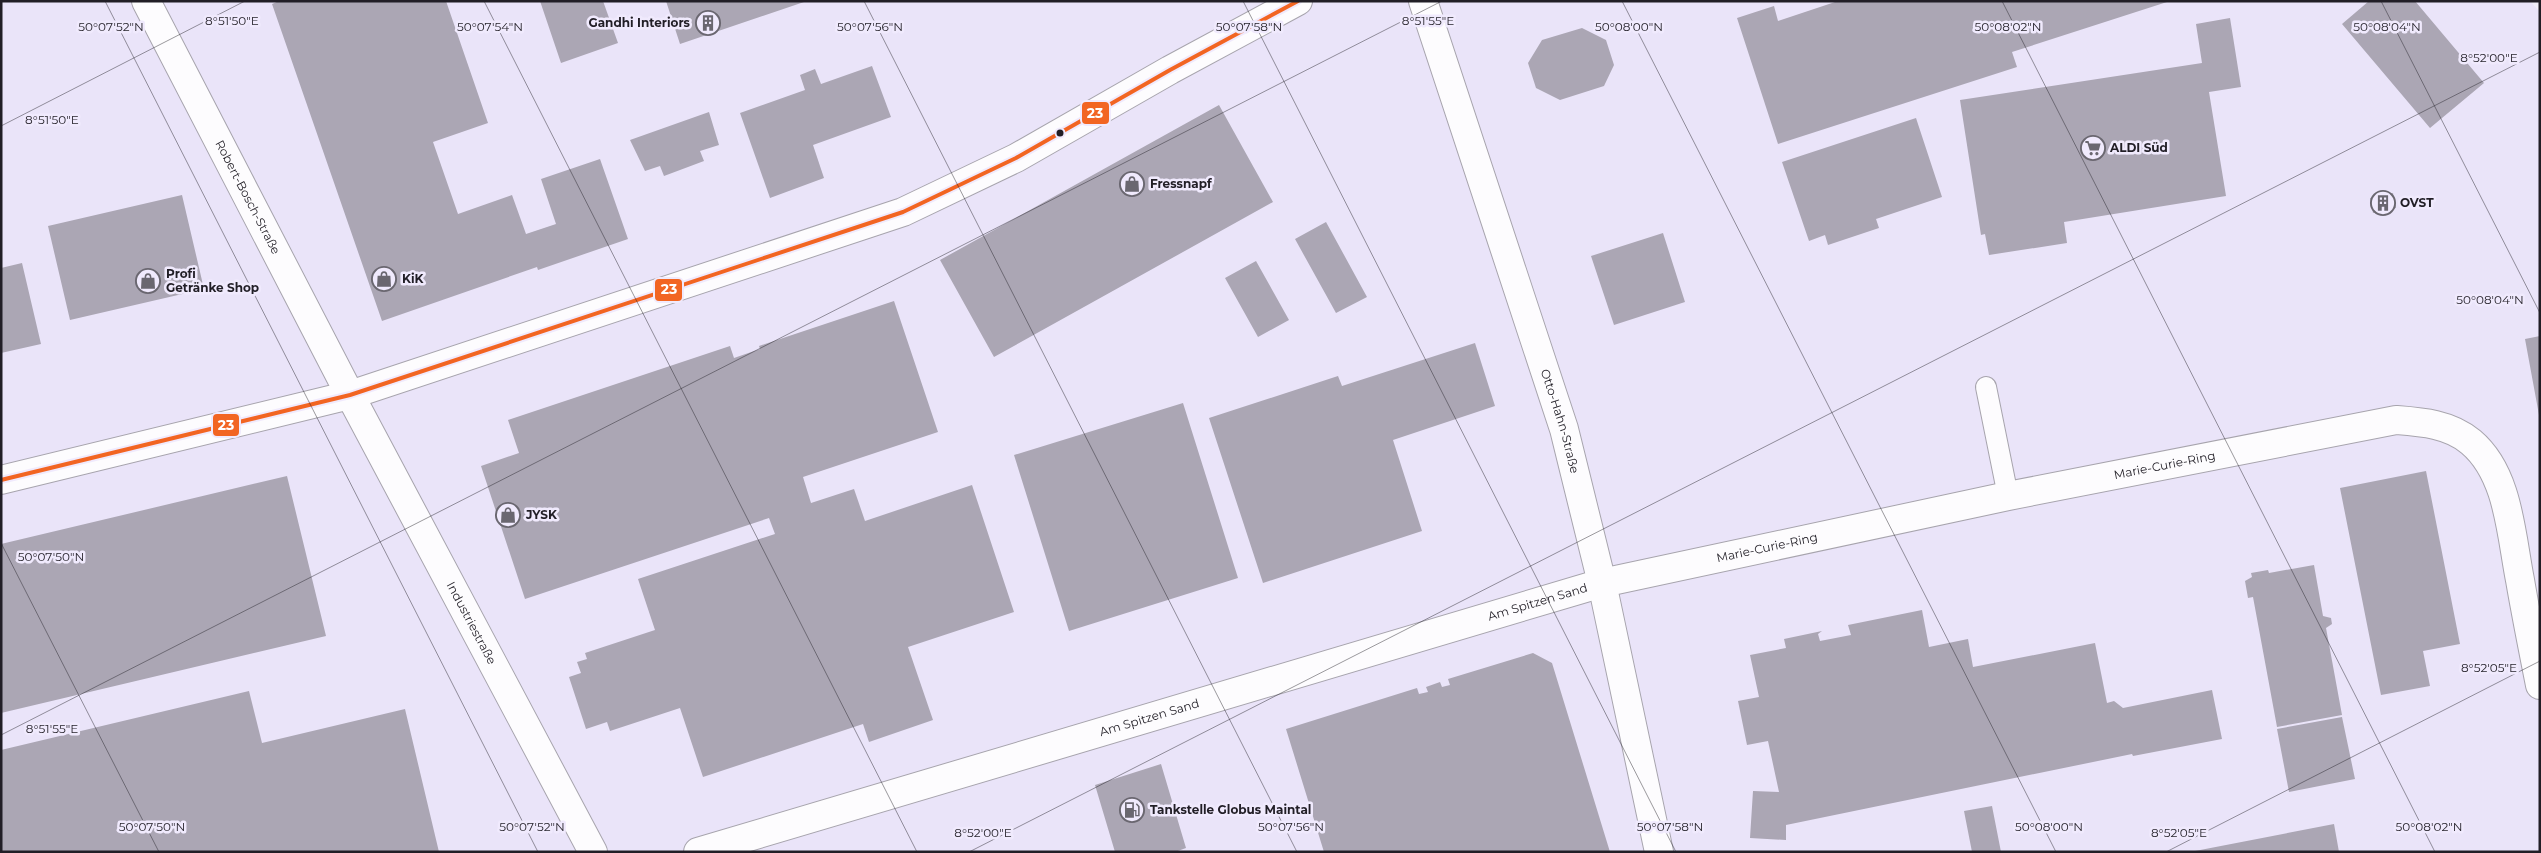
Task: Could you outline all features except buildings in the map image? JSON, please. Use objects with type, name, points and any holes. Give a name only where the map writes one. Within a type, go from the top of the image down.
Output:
[{"type":"street","name":"Robert-Bosch-Straße","points":[[146,1],[350,395]]},
{"type":"street","points":[[1,480],[350,395],[903,212],[1016,158],[1170,70],[1298,1]]},
{"type":"street","name":"Otto-Hahn-Straße","points":[[1423,1],[1564,429],[1602,583],[1659,852]]},
{"type":"street","name":"Industriestraße","points":[[350,395],[593,852]]},
{"type":"street","name":"Marie-Curie-Ring","points":[[1602,583],[2008,496],[2396,420],[2430,423],[2451,429],[2471,441],[2488,460],[2497,479],[2506,507],[2540,685]]},
{"type":"street","name":"Am Spitzen Sand","points":[[698,852],[1602,583]]},
{"type":"lane","points":[[1986,387],[2008,496]]},
{"type":"shaded area","points":[[1,1],[2530,1],[2540,12],[2540,852],[1,852]]},
{"type":"transit line","name":"23","points":[[1,480],[350,395],[903,212],[1016,158],[1170,70],[1298,1]]},
{"type":"place","name":"Gandhi Interiors","points":[[708,23]]},
{"type":"place","name":"ALDI Süd","points":[[2093,148]]},
{"type":"place","name":"Fressnapf","points":[[1132,184]]},
{"type":"place","name":"OVST","points":[[2383,203]]},
{"type":"place","name":"KiK","points":[[384,279]]},
{"type":"place","name":"Profi Getränke Shop","points":[[148,281]]},
{"type":"place","name":"JYSK","points":[[508,515]]},
{"type":"place","name":"Tankstelle Globus Maintal","points":[[1132,810]]}]
